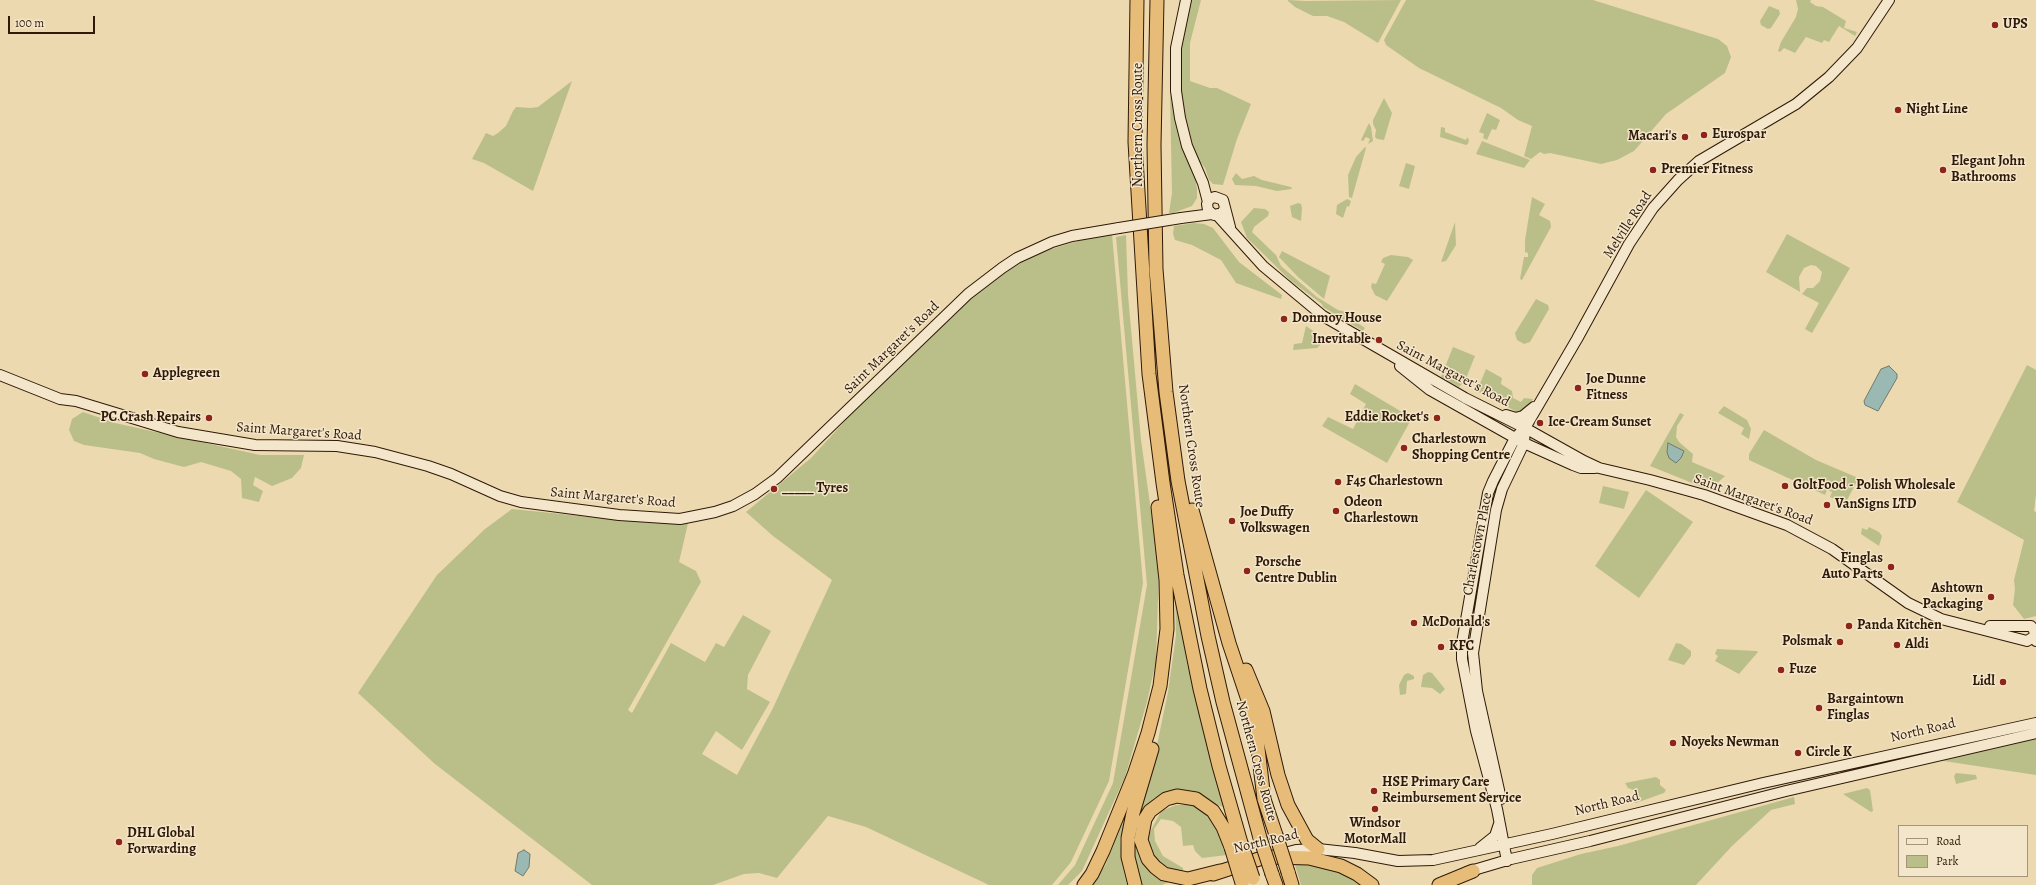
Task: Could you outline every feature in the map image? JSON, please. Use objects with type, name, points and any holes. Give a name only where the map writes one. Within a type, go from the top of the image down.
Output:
[{"type":"highway","name":"Northern Cross Route","points":[[1137,0],[1135,142],[1150,374],[1177,575],[1200,689],[1236,845]]},
{"type":"highway","name":"Northern Cross Route","points":[[1157,0],[1154,145],[1156,269],[1161,343],[1178,481],[1194,572],[1223,702],[1260,838],[1274,879]]},
{"type":"highway","points":[[1161,343],[1193,519],[1250,706],[1257,740],[1264,799],[1292,885]]},
{"type":"highway","points":[[1084,885],[1092,874],[1109,837],[1136,768],[1148,733],[1158,692],[1164,653],[1167,629],[1166,580],[1145,399],[1150,374]]},
{"type":"highway","points":[[1135,885],[1128,857],[1128,838],[1164,692],[1171,641],[1172,598],[1169,553],[1170,528]]},
{"type":"highway","points":[[1224,623],[1263,711],[1278,775],[1288,805],[1307,840],[1318,849]]},
{"type":"highway","points":[[1220,871],[1188,879],[1164,874],[1155,867],[1148,859],[1141,840],[1145,819],[1150,811],[1166,799],[1177,796],[1196,799],[1213,811],[1236,845],[1248,883]]},
{"type":"highway","points":[[1273,856],[1323,860],[1357,874],[1372,885]]},
{"type":"highway","name":"North Road","points":[[1186,885],[1220,871],[1273,856]]},
{"type":"highway","points":[[1439,885],[1473,871]]},
{"type":"main road","points":[[1186,0],[1176,48],[1176,91],[1180,118],[1188,146],[1204,183],[1208,210],[1214,214],[1222,213],[1225,208],[1223,200],[1204,183]]},
{"type":"main road","name":"Melville Road","points":[[1525,428],[1577,339],[1629,244],[1653,208],[1667,191],[1699,161],[1796,104],[1829,77],[1857,48],[1889,0]]},
{"type":"main road","points":[[1207,203],[1212,198],[1218,197]]},
{"type":"main road","name":"Saint Margaret's Road","points":[[1181,218],[1207,203]]},
{"type":"main road","name":"Saint Margaret's Road","points":[[1225,208],[1230,229]]},
{"type":"main road","name":"Saint Margaret's Road","points":[[0,375],[34,387],[48,388],[76,401],[178,432],[205,438],[255,444],[337,446],[401,458],[452,474],[500,496],[532,504],[619,516],[680,519],[714,512],[733,506],[755,494],[777,478],[968,294],[1002,268],[1018,258],[1052,242],[1072,236],[1214,214],[1230,229],[1263,266],[1286,287],[1323,316],[1378,349],[1482,407],[1525,428],[1599,468]]},
{"type":"main road","name":"Saint Margaret's Road","points":[[1378,349],[1422,385],[1493,426],[1573,465],[1581,468],[1599,468],[1704,495],[1787,525],[1823,543],[1925,613],[1941,619],[2030,639]]},
{"type":"main road","points":[[1482,407],[1516,418],[1527,414],[1539,403]]},
{"type":"main road","points":[[1493,426],[1501,433],[1505,442],[1504,452],[1493,481]]},
{"type":"main road","name":"Charlestown Place","points":[[1508,844],[1505,819],[1477,691],[1473,653],[1496,510],[1502,489],[1513,465],[1525,428]]},
{"type":"main road","name":"Charlestown Place","points":[[1508,844],[1476,731],[1462,659],[1462,643],[1488,493],[1493,481],[1520,440]]},
{"type":"main road","points":[[1513,465],[1522,456],[1534,452],[1560,462],[1573,465]]},
{"type":"main road","name":"Saint Margaret's Road","points":[[1970,625],[2024,627],[2020,634],[2030,639],[2036,648]]},
{"type":"main road","name":"North Road","points":[[1273,856],[1288,851],[1318,849],[1417,862],[1433,860],[1508,844],[1786,778],[2036,723]]},
{"type":"main road","name":"North Road","points":[[1430,885],[1453,875],[1473,871],[1509,860],[1590,841],[1786,790],[2036,733]]},
{"type":"main road","points":[[1465,853],[1481,848],[1495,836],[1499,823],[1497,809]]},
{"type":"main road","points":[[1508,844],[1509,860]]},
{"type":"green space","points":[[1190,0],[1201,0],[1190,43],[1190,81],[1210,88],[1217,88],[1251,104],[1237,139],[1223,185],[1213,184],[1209,180],[1205,168],[1198,160],[1191,141],[1182,106],[1180,58],[1181,39]]},
{"type":"green space","points":[[1288,0],[1401,0],[1378,43],[1344,22],[1327,16],[1313,16],[1295,7]]},
{"type":"green space","points":[[1406,0],[1593,0],[1718,39],[1727,46],[1731,57],[1725,73],[1666,114],[1634,151],[1617,160],[1601,164],[1540,152],[1531,159],[1524,156],[1532,126],[1518,120],[1501,108],[1419,68],[1386,45],[1384,40]]},
{"type":"green space","points":[[1796,0],[1811,0],[1810,2],[1816,6],[1823,7],[1846,21],[1844,28],[1857,32],[1855,36],[1839,26],[1829,42],[1824,40],[1822,43],[1806,37],[1795,53],[1784,48],[1780,52],[1778,51],[1781,42],[1796,17],[1798,9]]},
{"type":"green space","points":[[1769,6],[1779,10],[1780,14],[1771,28],[1768,29],[1761,25],[1760,21]]},
{"type":"green space","points":[[572,81],[533,191],[484,163],[472,159],[486,133],[493,136],[498,133],[506,126],[516,107],[538,107]]},
{"type":"green space","points":[[1170,94],[1179,133],[1195,177],[1197,189],[1197,198],[1192,206],[1173,213],[1169,213],[1172,193]]},
{"type":"green space","points":[[1384,98],[1392,113],[1384,140],[1377,139],[1375,137],[1376,130],[1373,120]]},
{"type":"green space","points":[[1487,113],[1500,120],[1496,130],[1492,129],[1487,140],[1483,138],[1484,134],[1479,132]]},
{"type":"green space","points":[[1369,123],[1373,141],[1368,144],[1370,139],[1366,137],[1363,141],[1361,140]]},
{"type":"green space","points":[[1441,127],[1445,128],[1445,132],[1466,140],[1467,137],[1469,140],[1468,144],[1466,145],[1440,137]]},
{"type":"green space","points":[[1482,141],[1530,160],[1524,168],[1476,154]]},
{"type":"green space","points":[[1365,147],[1366,148],[1352,198],[1349,197],[1348,175],[1356,157]]},
{"type":"green space","points":[[1406,163],[1415,166],[1409,189],[1399,186]]},
{"type":"green space","points":[[1236,173],[1242,179],[1254,176],[1262,180],[1291,187],[1292,189],[1277,191],[1256,186],[1235,185],[1232,179]]},
{"type":"green space","points":[[1532,197],[1545,204],[1539,215],[1550,221],[1551,227],[1522,280],[1520,279],[1524,257],[1528,257],[1528,253],[1525,252],[1525,240]]},
{"type":"green space","points":[[1347,199],[1351,201],[1349,207],[1347,206],[1343,218],[1336,214],[1337,205]]},
{"type":"green space","points":[[1298,203],[1301,204],[1302,208],[1301,221],[1292,217],[1290,206]]},
{"type":"green space","points":[[1254,208],[1265,209],[1269,212],[1268,216],[1254,227],[1252,232],[1276,255],[1281,266],[1317,297],[1338,310],[1346,312],[1347,316],[1365,328],[1363,331],[1323,307],[1322,304],[1291,281],[1247,238],[1241,222]]},
{"type":"green space","points":[[1455,222],[1456,245],[1446,261],[1441,262]]},
{"type":"green space","points":[[1194,223],[1204,224],[1213,228],[1239,262],[1282,295],[1281,299],[1236,283],[1221,260],[1192,245],[1175,240],[1173,234],[1174,226]]},
{"type":"green space","points":[[1112,234],[1143,583],[1109,781],[1071,862],[1052,885],[989,885],[866,827],[828,816],[777,878],[759,873],[744,874],[713,885],[592,885],[435,764],[358,693],[437,575],[485,529],[512,509],[650,523],[689,519],[679,562],[696,571],[701,582],[628,710],[632,713],[671,643],[705,662],[716,643],[724,647],[743,615],[771,631],[748,675],[747,689],[770,702],[742,750],[716,731],[702,754],[737,775],[773,708],[832,580],[773,536],[746,512],[811,458],[898,363],[978,290],[1004,270],[1039,253],[1087,238]]},
{"type":"green space","points":[[1787,234],[1850,268],[1812,333],[1805,329],[1819,303],[1802,294],[1807,288],[1813,288],[1820,281],[1822,272],[1816,266],[1811,265],[1804,268],[1799,277],[1800,292],[1766,272]]},
{"type":"green space","points":[[1126,235],[1128,295],[1141,440],[1159,568],[1156,661],[1147,702],[1125,777],[1082,871],[1068,885],[1058,885],[1075,865],[1113,783],[1147,585],[1116,237]]},
{"type":"green space","points":[[1282,251],[1330,276],[1324,299],[1298,277],[1279,257]]},
{"type":"green space","points":[[1391,255],[1408,257],[1413,260],[1387,301],[1375,295],[1371,287],[1372,283],[1376,284],[1385,264],[1381,262],[1383,258]]},
{"type":"green space","points":[[1536,299],[1548,305],[1549,309],[1530,342],[1524,344],[1517,340],[1515,333]]},
{"type":"green space","points":[[1306,326],[1322,337],[1323,342],[1317,348],[1293,350],[1294,344],[1302,343]]},
{"type":"green space","points":[[1453,347],[1475,356],[1465,381],[1459,387],[1441,377]]},
{"type":"green space","points":[[2027,365],[2036,370],[2036,494],[2034,511],[2036,512],[2036,616],[2024,619],[2013,605],[2015,589],[2014,580],[2024,540],[1957,502]]},
{"type":"green space","points":[[1486,369],[1502,378],[1501,384],[1512,391],[1513,398],[1521,402],[1524,398],[1533,399],[1527,408],[1521,412],[1517,412],[1477,391]]},
{"type":"green space","points":[[1355,384],[1412,418],[1387,463],[1322,426],[1328,417],[1353,429],[1366,404],[1350,394]]},
{"type":"green space","points":[[1724,406],[1747,420],[1751,429],[1749,439],[1741,434],[1744,428],[1718,413]]},
{"type":"green space","points":[[83,412],[115,423],[260,455],[304,455],[301,468],[292,478],[272,486],[255,477],[253,485],[263,491],[259,502],[242,498],[241,479],[231,471],[201,462],[184,467],[154,459],[140,453],[84,445],[74,441],[69,430],[72,419]]},
{"type":"green space","points":[[1680,413],[1684,415],[1677,426],[1676,437],[1679,442],[1693,454],[1692,462],[1725,476],[1713,487],[1707,489],[1650,466]]},
{"type":"green space","points":[[1764,430],[1816,460],[1856,477],[1856,483],[1845,504],[1830,497],[1832,492],[1827,490],[1825,495],[1749,460],[1749,454]]},
{"type":"green space","points":[[1603,486],[1629,492],[1624,509],[1599,503]]},
{"type":"green space","points":[[1646,490],[1693,522],[1639,598],[1595,566]]},
{"type":"green space","points":[[1869,527],[1879,532],[1882,536],[1879,546],[1861,534],[1862,528],[1867,530]]},
{"type":"green space","points":[[1175,591],[1187,663],[1225,808],[1184,790],[1168,791],[1153,799],[1141,824],[1138,846],[1172,881],[1162,885],[1139,885],[1134,875],[1132,828],[1152,769],[1168,692],[1176,635]]},
{"type":"green space","points":[[1676,643],[1681,644],[1691,651],[1691,656],[1684,665],[1668,660]]},
{"type":"green space","points":[[1717,649],[1758,652],[1739,674],[1715,661],[1718,656],[1715,654]]},
{"type":"green space","points":[[1428,672],[1432,673],[1445,689],[1440,694],[1432,688],[1421,687],[1423,675]]},
{"type":"green space","points":[[1408,673],[1414,676],[1414,679],[1407,681],[1406,694],[1400,695],[1399,685],[1404,675]]},
{"type":"green space","points":[[2036,739],[2036,775],[1937,760],[1996,746]]},
{"type":"green space","points":[[1956,773],[1976,775],[1977,779],[1956,784],[1954,776]]},
{"type":"green space","points":[[1656,777],[1660,780],[1660,785],[1666,790],[1664,793],[1636,803],[1633,802],[1637,797],[1633,790],[1628,788],[1625,783]]},
{"type":"green space","points":[[1136,784],[1120,839],[1122,864],[1127,885],[1092,885],[1106,864]]},
{"type":"green space","points":[[1867,788],[1870,790],[1873,811],[1871,812],[1843,794]]},
{"type":"green space","points":[[1794,797],[1795,804],[1771,810],[1732,846],[1696,885],[1532,885],[1532,875],[1537,868],[1581,854],[1618,846]]},
{"type":"green space","points":[[1176,805],[1194,805],[1209,815],[1221,834],[1227,855],[1202,858],[1195,851],[1193,845],[1183,846],[1181,827],[1173,821],[1161,819],[1154,829],[1155,841],[1163,856],[1183,868],[1183,871],[1173,870],[1158,862],[1149,851],[1148,836],[1161,811]]},
{"type":"green space","points":[[1294,862],[1316,864],[1348,875],[1362,885],[1301,885]]},
{"type":"water","points":[[1889,366],[1897,374],[1897,378],[1878,411],[1865,405],[1864,401],[1881,369]]},
{"type":"water","points":[[1668,443],[1684,451],[1681,458],[1676,463],[1669,458],[1667,452]]},
{"type":"water","points":[[524,850],[530,854],[529,867],[523,876],[515,871],[518,853]]},
{"type":"place","name":"UPS","points":[[1995,25]]},
{"type":"place","name":"Night Line","points":[[1898,110]]},
{"type":"place","name":"Eurospar","points":[[1704,135]]},
{"type":"place","name":"Macari's","points":[[1685,137]]},
{"type":"place","name":"Premier Fitness","points":[[1653,170]]},
{"type":"place","name":"Elegant John Bathrooms","points":[[1943,170]]},
{"type":"place","name":"Donmoy House","points":[[1284,319]]},
{"type":"place","name":"Inevitable","points":[[1379,340]]},
{"type":"place","name":"Applegreen","points":[[145,374]]},
{"type":"place","name":"Joe Dunne Fitness","points":[[1578,388]]},
{"type":"place","name":"PC Crash Repairs","points":[[209,418]]},
{"type":"place","name":"Eddie Rocket's","points":[[1437,418]]},
{"type":"place","name":"Ice-Cream Sunset","points":[[1540,423]]},
{"type":"place","name":"Charlestown Shopping Centre","points":[[1404,448]]},
{"type":"place","name":"F45 Charlestown","points":[[1338,482]]},
{"type":"place","name":"GoltFood - Polish Wholesale","points":[[1785,486]]},
{"type":"place","name":"_____ Tyres","points":[[774,489]]},
{"type":"place","name":"VanSigns LTD","points":[[1827,505]]},
{"type":"place","name":"Odeon Charlestown","points":[[1336,511]]},
{"type":"place","name":"Joe Duffy Volkswagen","points":[[1232,521]]},
{"type":"place","name":"Finglas Auto Parts","points":[[1891,567]]},
{"type":"place","name":"Porsche Centre Dublin","points":[[1247,571]]},
{"type":"place","name":"Ashtown Packaging","points":[[1991,597]]},
{"type":"place","name":"McDonald's","points":[[1414,623]]},
{"type":"place","name":"Panda Kitchen","points":[[1849,626]]},
{"type":"place","name":"Polsmak","points":[[1840,642]]},
{"type":"place","name":"Aldi","points":[[1897,645]]},
{"type":"place","name":"KFC","points":[[1441,647]]},
{"type":"place","name":"Fuze","points":[[1781,670]]},
{"type":"place","name":"Lidl","points":[[2003,682]]},
{"type":"place","name":"Bargaintown Finglas","points":[[1819,708]]},
{"type":"place","name":"Noyeks Newman","points":[[1673,743]]},
{"type":"place","name":"Circle K","points":[[1798,753]]},
{"type":"place","name":"HSE Primary Care Reimbursement Service","points":[[1374,791]]},
{"type":"place","name":"Windsor MotorMall","points":[[1375,809]]},
{"type":"place","name":"DHL Global Forwarding","points":[[119,842]]}]
